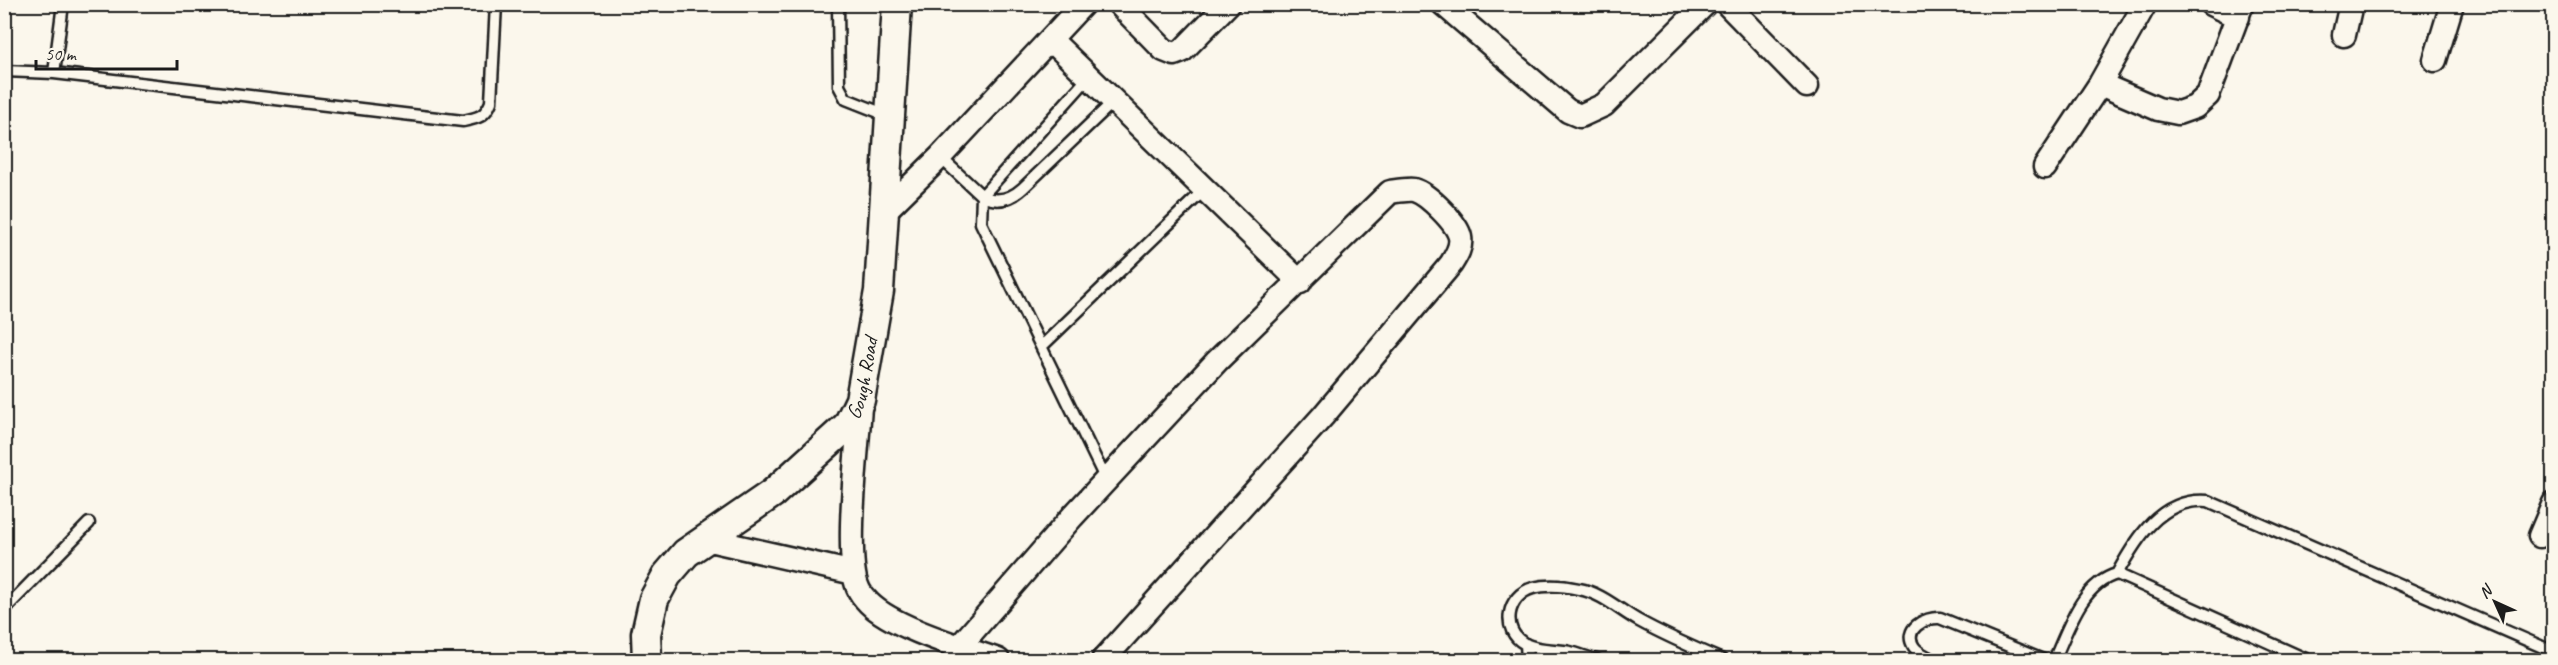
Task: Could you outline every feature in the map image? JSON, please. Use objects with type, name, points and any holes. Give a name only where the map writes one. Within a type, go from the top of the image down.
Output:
[{"type":"street","name":"Gough Road","points":[[647,660],[646,634],[654,599],[667,575],[680,560],[705,539],[773,493],[848,425],[860,400],[879,291],[897,4]]},
{"type":"street","points":[[885,211],[940,157],[1083,4]]},
{"type":"street","points":[[1119,4],[1164,50],[1174,54],[1182,51],[1228,4]]},
{"type":"street","points":[[1448,6],[1568,111],[1580,116],[1604,105],[1705,4]]},
{"type":"street","points":[[1727,4],[1807,86]]},
{"type":"street","points":[[2045,167],[2100,84],[2145,4]]},
{"type":"street","points":[[2100,84],[2158,109],[2178,113],[2195,107],[2208,95],[2240,11],[2211,4]]},
{"type":"street","points":[[2344,34],[2350,4]]},
{"type":"street","points":[[2435,60],[2452,4]]},
{"type":"street","points":[[1051,40],[1300,282]]},
{"type":"street","points":[[959,647],[1106,480],[1217,360],[1300,282],[1390,192],[1413,190],[1426,196],[1446,214],[1461,238],[1459,252],[1451,264],[1323,416],[1103,660]]},
{"type":"street","points":[[860,400],[853,528],[854,573],[858,588],[869,603],[889,618],[959,647],[998,660]]},
{"type":"street","points":[[2540,536],[2553,503]]},
{"type":"street","points":[[705,539],[854,573]]},
{"type":"lane","points":[[54,73],[63,4]]},
{"type":"lane","points":[[4,71],[54,73],[463,121],[480,118],[488,111],[491,102],[496,4]]},
{"type":"lane","points":[[838,4],[838,86],[846,99],[889,116]]},
{"type":"lane","points":[[1088,78],[982,196],[981,222],[1106,480]]},
{"type":"lane","points":[[940,157],[982,196],[1003,200],[1015,195],[1113,102]]},
{"type":"lane","points":[[1042,346],[1204,190]]},
{"type":"lane","points":[[2054,660],[2069,627],[2091,589],[2104,578],[2116,574],[2137,539],[2150,523],[2184,503],[2197,500],[2208,501],[2553,652]]},
{"type":"lane","points":[[4,610],[89,523]]},
{"type":"lane","points":[[2116,574],[2308,660]]},
{"type":"lane","points":[[1597,660],[1526,644],[1515,635],[1509,625],[1509,614],[1524,592],[1532,588],[1556,586],[1597,594],[1639,621],[1722,660]]},
{"type":"lane","points":[[1935,660],[1918,651],[1911,641],[1912,634],[1920,622],[1933,617],[2043,660]]},
{"type":"lane","points":[[1526,644],[1527,660]]}]
